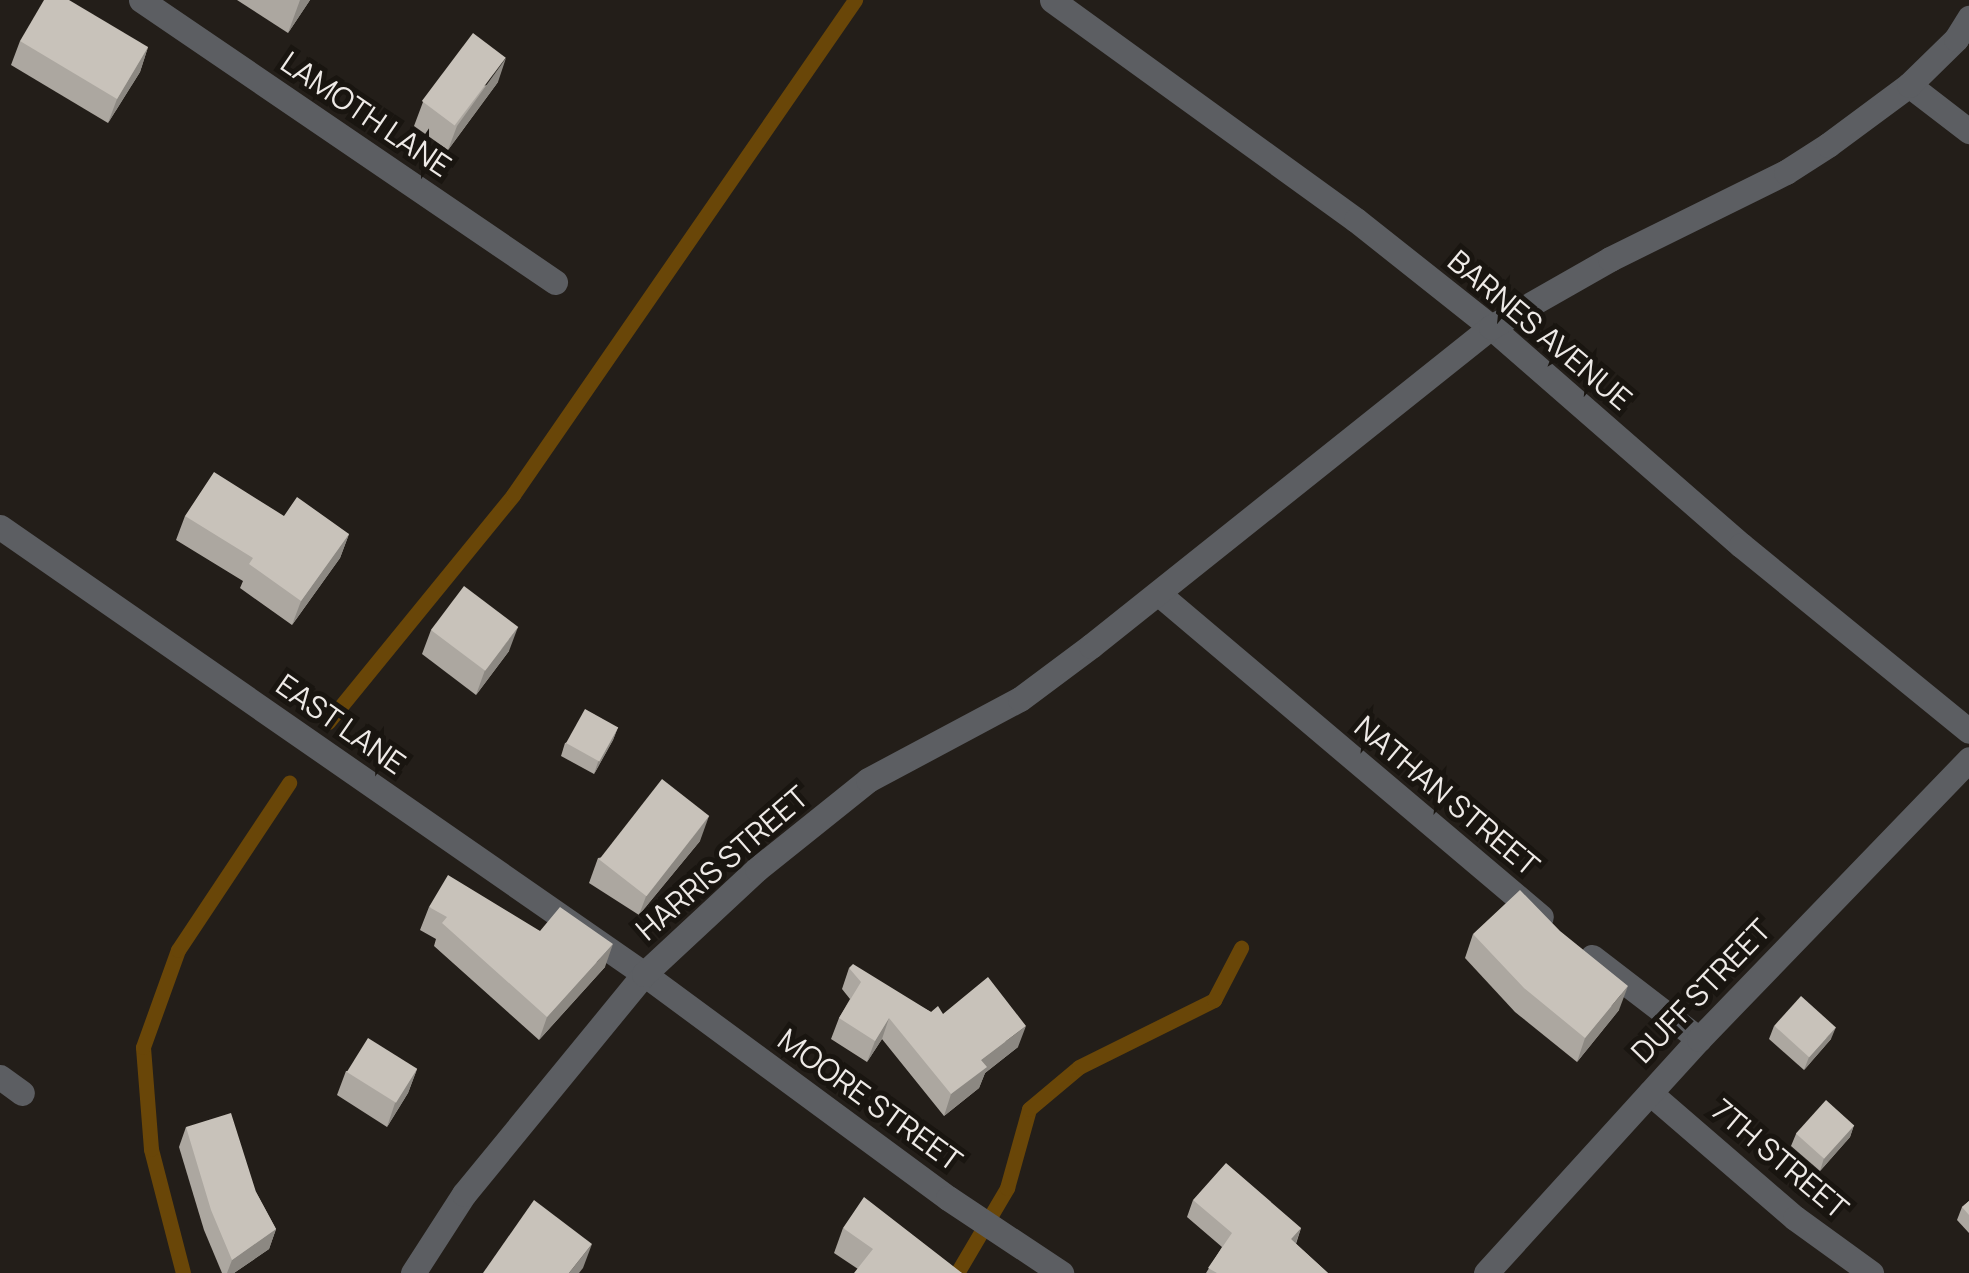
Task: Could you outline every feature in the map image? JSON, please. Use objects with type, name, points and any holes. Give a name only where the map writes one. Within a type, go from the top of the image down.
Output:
[{"type":"street","name":"LAMOTH LANE","points":[[141,0],[556,282]]},
{"type":"street","name":"BARNES AVENUE","points":[[1052,0],[1356,220],[1491,326],[1741,546],[1969,731]]},
{"type":"street","name":"HARRIS STREET","points":[[412,1273],[464,1194],[644,974],[757,868],[868,780],[1020,698],[1159,594],[1491,326],[1610,259],[1786,172],[1909,85],[1956,39],[1969,18]]},
{"type":"street","points":[[1909,85],[1969,131]]},
{"type":"street","name":"EAST LANE","points":[[0,527],[644,974]]},
{"type":"street","name":"NATHAN STREET","points":[[1159,594],[1571,941],[1700,1039]]},
{"type":"street","name":"DUFF STREET","points":[[1486,1273],[1700,1039],[1969,759]]},
{"type":"street","name":"MOORE STREET","points":[[644,974],[967,1211],[1061,1273]]},
{"type":"street","points":[[0,1077],[22,1093]]},
{"type":"street","name":"7TH STREET","points":[[1650,1093],[1794,1218],[1871,1273]]},
{"type":"building","points":[[44,0],[69,0],[148,47],[117,99],[20,41]]},
{"type":"building","points":[[473,33],[506,58],[455,126],[422,101]]},
{"type":"building","points":[[214,472],[284,516],[297,497],[349,534],[301,601],[249,564],[253,558],[185,516]]},
{"type":"building","points":[[464,586],[518,627],[485,671],[431,630]]},
{"type":"building","points":[[585,709],[618,727],[599,762],[566,743]]},
{"type":"building","points":[[662,779],[709,816],[646,896],[599,859]]},
{"type":"building","points":[[448,875],[540,931],[560,907],[613,944],[547,1017],[442,923],[447,917],[429,907]]},
{"type":"building","points":[[1520,890],[1560,931],[1628,986],[1585,1038],[1524,988],[1473,934]]},
{"type":"building","points":[[853,964],[931,1012],[938,1006],[943,1014],[988,977],[1026,1026],[981,1060],[987,1067],[951,1094],[889,1018],[875,1041],[839,1018],[861,982],[849,968]]},
{"type":"building","points":[[1801,996],[1836,1027],[1809,1057],[1774,1026]]},
{"type":"building","points":[[368,1038],[417,1069],[396,1103],[347,1072]]},
{"type":"building","points":[[1826,1100],[1854,1125],[1824,1159],[1796,1133]]},
{"type":"building","points":[[231,1113],[256,1192],[276,1229],[232,1260],[211,1210],[186,1127]]},
{"type":"building","points":[[1226,1163],[1301,1228],[1291,1239],[1328,1273],[1217,1273],[1208,1268],[1232,1233],[1193,1200]]},
{"type":"building","points":[[864,1197],[962,1273],[854,1273],[873,1249],[843,1228]]},
{"type":"building","points":[[534,1200],[592,1244],[569,1273],[483,1273]]},
{"type":"waterway","points":[[328,722],[513,495],[855,0]]},
{"type":"waterway","points":[[183,1273],[151,1149],[143,1047],[178,950],[289,783]]},
{"type":"waterway","points":[[957,1273],[1007,1188],[1029,1109],[1079,1067],[1214,1000],[1241,948]]}]
